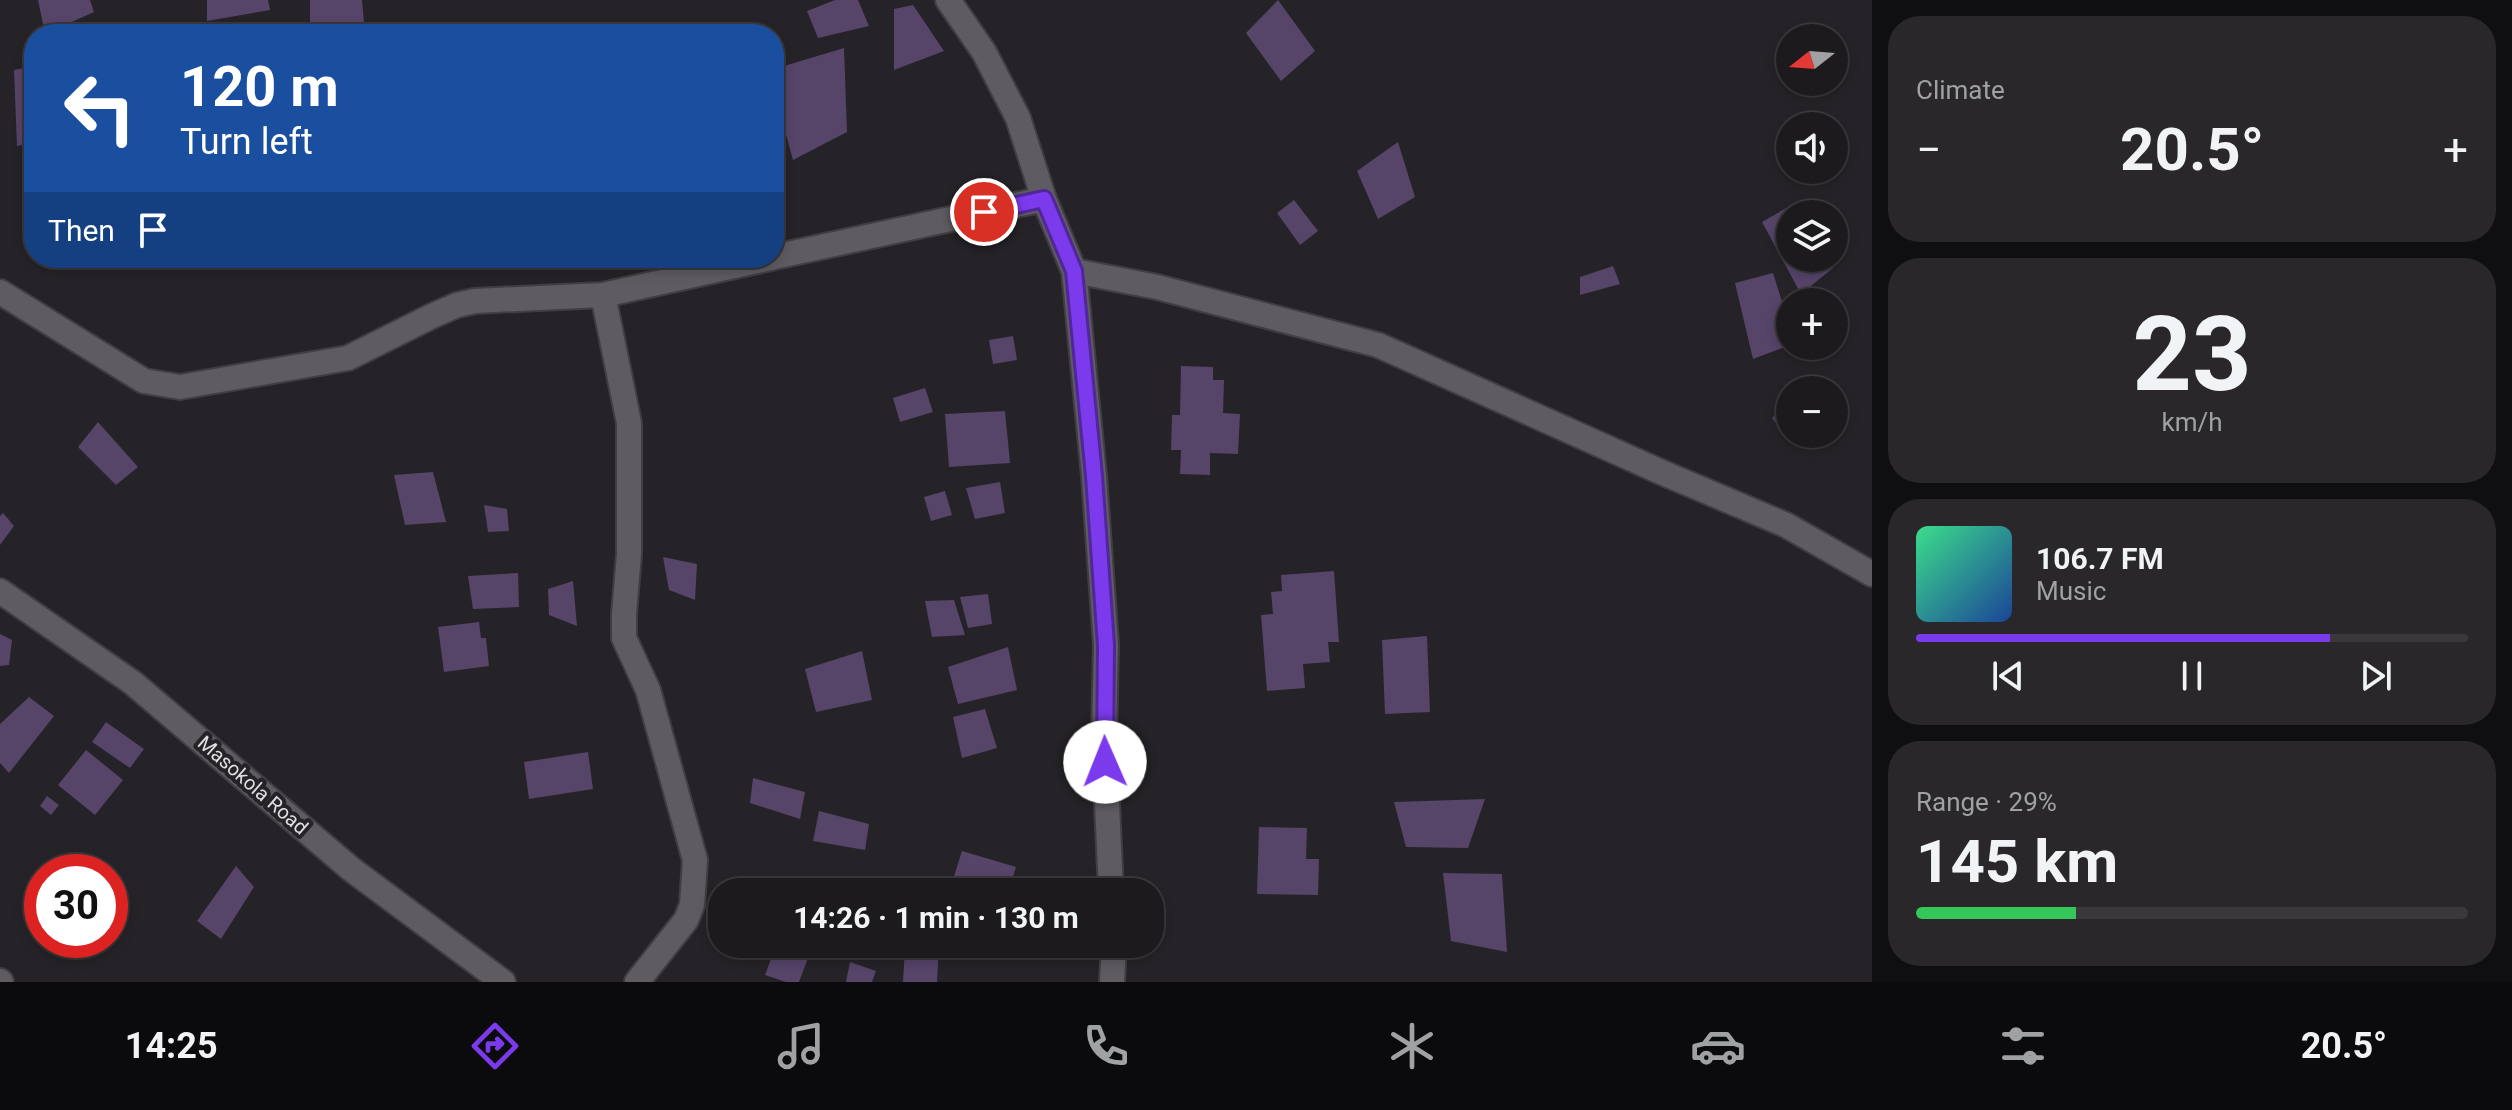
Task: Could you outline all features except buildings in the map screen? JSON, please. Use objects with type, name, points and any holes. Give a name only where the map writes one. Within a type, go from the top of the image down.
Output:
[{"type":"street","points":[[948,0],[984,52],[1018,118],[1044,199],[1074,271],[1094,476],[1106,645],[1104,736],[1110,878]]},
{"type":"street","points":[[784,256],[1044,199]]},
{"type":"street","points":[[0,292],[144,381],[180,387],[348,358],[444,311],[475,301],[603,295],[727,268]]},
{"type":"street","points":[[1074,271],[1157,287],[1378,345],[1786,525],[1872,574]]},
{"type":"street","points":[[603,295],[629,423],[631,453],[624,638],[648,690],[695,860],[692,905],[686,920],[637,982]]},
{"type":"street","name":"Masokola Road","points":[[0,591],[133,683],[351,869],[503,982]]},
{"type":"street","points":[[1112,982],[1113,958]]},
{"type":"route","points":[[984,212],[1044,199],[1074,271],[1094,476],[1106,645],[1105,762]]}]
